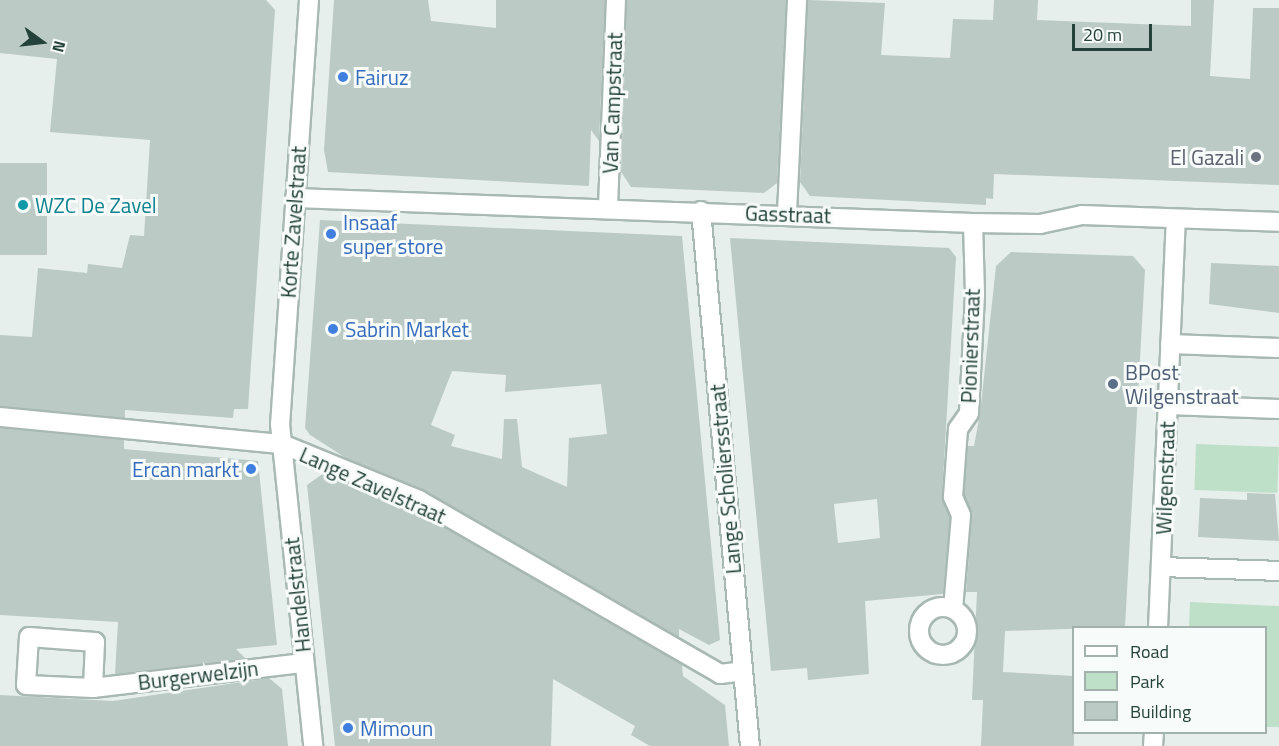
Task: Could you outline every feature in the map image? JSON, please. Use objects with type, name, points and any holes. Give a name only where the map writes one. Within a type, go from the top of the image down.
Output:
[{"type":"street","name":"Korte Zavelstraat","points":[[282,444],[295,198],[309,0]]},
{"type":"street","name":"Van Campstraat","points":[[608,207],[616,0]]},
{"type":"street","points":[[788,213],[797,0]]},
{"type":"street","name":"Gasstraat","points":[[295,198],[788,213],[973,223],[1040,224],[1082,215],[1279,222]]},
{"type":"street","name":"Lange Scholiersstraat","points":[[701,211],[750,746]]},
{"type":"street","name":"Wilgenstraat","points":[[1158,626],[1176,220]]},
{"type":"street","name":"Pionierstraat","points":[[953,609],[961,515],[954,497],[958,429],[969,413],[975,294],[973,223]]},
{"type":"street","points":[[1170,344],[1279,348]]},
{"type":"street","points":[[1168,405],[1279,410]]},
{"type":"street","name":"Lange Zavelstraat","points":[[0,417],[282,444],[419,501],[720,674],[743,671]]},
{"type":"street","name":"Handelstraat","points":[[282,444],[313,746]]},
{"type":"street","points":[[1161,567],[1279,572]]},
{"type":"street","name":"Burgerwelzijn","points":[[93,688],[304,663]]},
{"type":"green space","points":[[1196,444],[1279,447],[1277,493],[1194,490]]},
{"type":"green space","points":[[1190,602],[1279,606],[1279,727],[1267,727],[1267,626],[1189,626]]},
{"type":"building","points":[[0,0],[266,0],[275,10],[248,409],[234,409],[233,418],[125,410],[125,418],[0,406],[0,335],[32,337],[38,268],[87,273],[88,264],[122,268],[130,235],[144,236],[150,140],[50,132],[57,59],[0,53]]},
{"type":"building","points":[[334,0],[428,0],[431,21],[496,28],[496,0],[605,0],[599,141],[591,130],[589,186],[328,172],[324,150]]},
{"type":"building","points":[[627,0],[786,0],[777,183],[764,193],[631,187],[621,172]]},
{"type":"building","points":[[808,0],[885,3],[881,55],[950,58],[953,19],[993,20],[994,0],[1038,0],[1037,20],[1191,26],[1191,0],[1214,0],[1210,76],[1250,79],[1253,8],[1279,8],[1279,185],[994,174],[993,199],[986,198],[986,205],[810,196],[800,182]]},
{"type":"building","name":"WZC De Zavel","points":[[0,163],[47,163],[47,255],[0,255]]},
{"type":"building","points":[[320,220],[682,236],[720,640],[709,645],[679,629],[679,638],[424,490],[346,458],[310,435],[305,428]],"holes":[[[452,371],[506,375],[505,392],[601,384],[607,434],[569,438],[567,487],[522,467],[517,419],[504,419],[502,459],[451,446],[455,435],[431,425]]]},
{"type":"building","points":[[730,238],[949,248],[956,257],[942,496],[950,517],[943,594],[865,601],[869,674],[808,680],[807,668],[771,671]],"holes":[[[877,499],[880,538],[838,543],[834,504]]]},
{"type":"building","points":[[1011,252],[1133,256],[1145,270],[1125,626],[1072,626],[1072,629],[1005,631],[1003,672],[1072,676],[1074,746],[981,746],[983,700],[972,700],[977,592],[966,592],[972,516],[964,495],[968,446],[974,446],[980,414],[996,266]]},
{"type":"building","points":[[1211,263],[1279,266],[1279,313],[1209,304]]},
{"type":"building","points":[[0,428],[124,440],[124,449],[258,461],[277,645],[236,649],[246,659],[115,674],[118,622],[0,615]]},
{"type":"building","points":[[324,473],[414,510],[682,665],[683,676],[725,705],[729,746],[650,746],[631,735],[635,726],[553,679],[551,746],[335,746],[307,485]]},
{"type":"building","points":[[1247,493],[1275,494],[1279,541],[1198,537],[1200,498],[1247,500]]},
{"type":"building","points":[[269,678],[282,689],[288,746],[0,746],[0,695],[113,701]]},
{"type":"place","name":"Fairuz","points":[[343,77]]},
{"type":"place","name":"El Gazali","points":[[1256,157]]},
{"type":"place","name":"WZC De Zavel","points":[[23,205]]},
{"type":"place","name":"Insaaf super store","points":[[331,234]]},
{"type":"place","name":"Sabrin Market","points":[[333,329]]},
{"type":"place","name":"BPost Wilgenstraat","points":[[1113,384]]},
{"type":"place","name":"Ercan markt","points":[[251,469]]},
{"type":"place","name":"Mimoun","points":[[348,728]]}]
